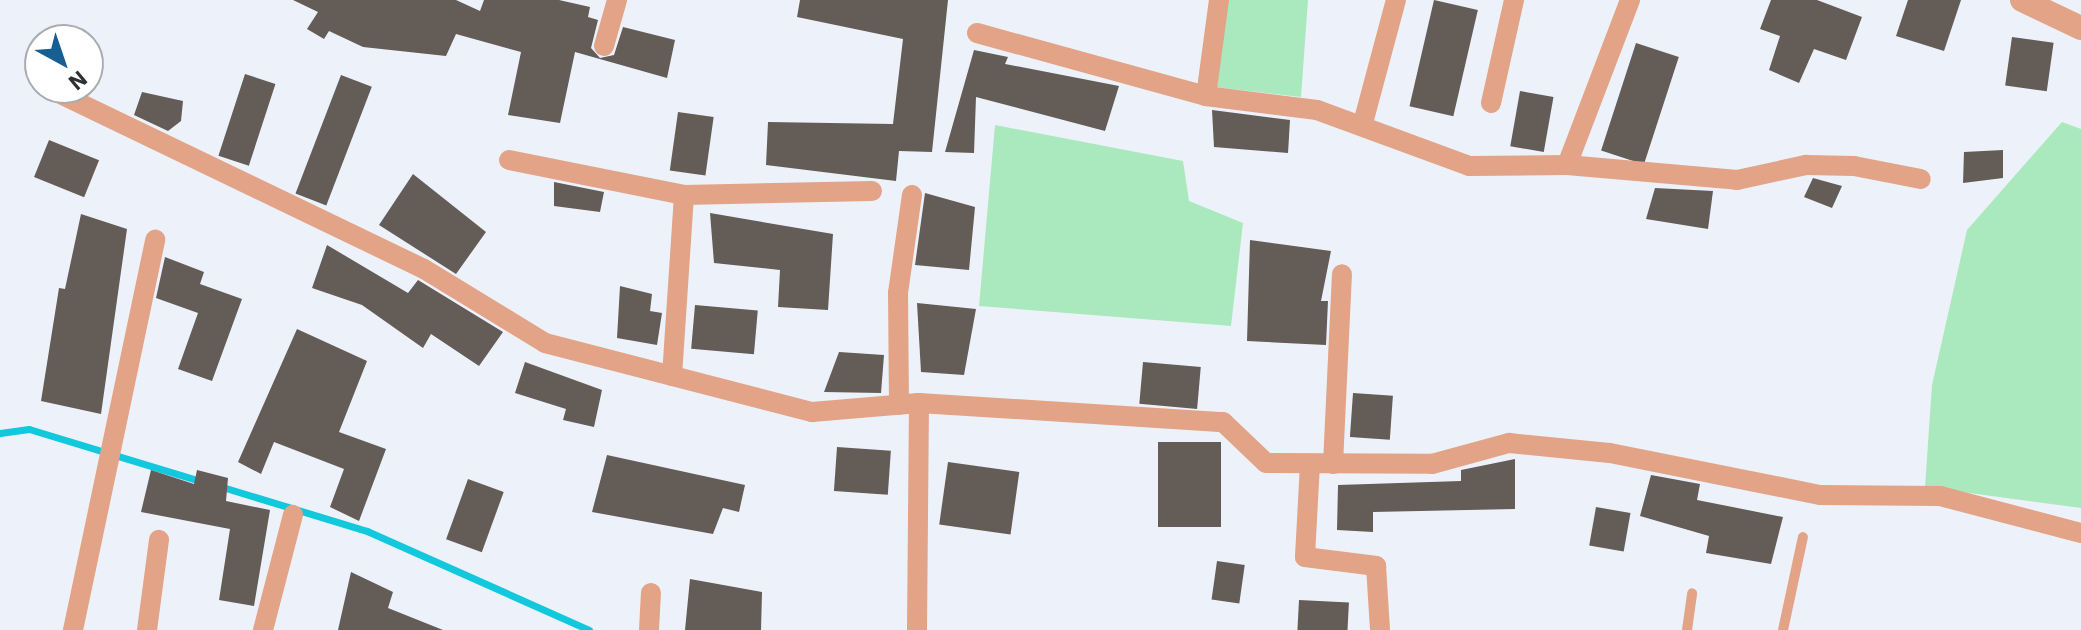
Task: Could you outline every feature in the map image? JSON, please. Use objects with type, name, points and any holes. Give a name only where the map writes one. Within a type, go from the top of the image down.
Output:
[{"type":"street","points":[[604,46],[617,0]]},
{"type":"street","points":[[1206,96],[1219,0]]},
{"type":"street","points":[[1363,123],[1396,0]]},
{"type":"street","points":[[1491,103],[1514,0]]},
{"type":"street","points":[[1567,165],[1630,0]]},
{"type":"street","points":[[2022,0],[2081,28]]},
{"type":"street","points":[[977,33],[1206,96],[1363,123],[1469,166],[1567,165],[1737,180],[1806,165],[1854,166],[1921,179]]},
{"type":"street","points":[[81,104],[424,269],[545,343],[812,412],[909,404],[1223,422],[1266,463],[1432,464],[1509,443],[1610,453],[1820,495],[1940,496],[2081,533]]},
{"type":"street","points":[[509,160],[684,195],[872,191]]},
{"type":"street","points":[[672,376],[684,195]]},
{"type":"street","points":[[912,195],[898,293],[909,404],[917,630]]},
{"type":"street","points":[[73,630],[155,240]]},
{"type":"street","points":[[1333,464],[1342,274]]},
{"type":"street","points":[[1310,464],[1305,557],[1376,566],[1380,630]]},
{"type":"street","points":[[263,630],[293,515]]},
{"type":"street","points":[[147,630],[159,540]]},
{"type":"street","points":[[649,630],[651,593]]},
{"type":"lane","points":[[1783,630],[1803,537]]},
{"type":"lane","points":[[1687,630],[1692,593]]},
{"type":"green space","points":[[1227,0],[1308,0],[1301,97],[1215,87]]},
{"type":"green space","points":[[2062,122],[2081,129],[2081,508],[1925,487],[1932,385],[1967,230]]},
{"type":"green space","points":[[995,125],[1183,161],[1189,201],[1243,223],[1231,326],[979,306]]},
{"type":"building","points":[[293,0],[456,0],[480,11],[484,0],[559,0],[590,7],[588,17],[598,20],[591,48],[600,58],[614,55],[623,27],[675,40],[667,78],[575,52],[560,123],[508,115],[521,52],[456,34],[446,56],[363,47],[329,31],[324,39],[307,29],[318,12]]},
{"type":"building","points":[[800,0],[948,0],[932,152],[899,151],[896,181],[766,165],[768,122],[893,124],[903,39],[797,17]]},
{"type":"building","points":[[1434,0],[1478,10],[1453,116],[1409,106]]},
{"type":"building","points":[[1771,0],[1817,0],[1862,17],[1846,60],[1814,49],[1799,83],[1769,70],[1780,36],[1760,29]]},
{"type":"building","points":[[1908,0],[1961,0],[1944,51],[1896,36]]},
{"type":"building","points":[[2012,37],[2054,43],[2047,91],[2005,86]]},
{"type":"building","points":[[1636,43],[1679,57],[1644,164],[1601,150]]},
{"type":"building","points":[[974,50],[1008,57],[1005,64],[1119,86],[1105,131],[976,97],[974,153],[945,152]]},
{"type":"building","points":[[245,74],[275,84],[249,166],[218,156]]},
{"type":"building","points":[[341,75],[372,87],[326,205],[295,194]]},
{"type":"building","points":[[1520,91],[1553,97],[1544,152],[1510,146]]},
{"type":"building","points":[[142,92],[183,101],[181,121],[168,131],[134,115]]},
{"type":"building","points":[[1212,110],[1290,120],[1288,153],[1214,147]]},
{"type":"building","points":[[678,112],[714,117],[705,175],[670,170]]},
{"type":"building","points":[[49,140],[99,160],[84,197],[34,177]]},
{"type":"building","points":[[2003,150],[2003,178],[1963,183],[1964,152]]},
{"type":"building","points":[[413,174],[486,232],[456,274],[379,225]]},
{"type":"building","points":[[1813,178],[1842,186],[1832,208],[1804,197]]},
{"type":"building","points":[[554,182],[604,192],[600,212],[554,206]]},
{"type":"building","points":[[1655,188],[1713,191],[1708,229],[1646,219]]},
{"type":"building","points":[[925,193],[975,207],[969,270],[915,265]]},
{"type":"building","points":[[710,213],[833,234],[828,310],[778,307],[780,270],[714,263]]},
{"type":"building","points":[[81,214],[127,229],[101,414],[41,401],[59,288],[65,289]]},
{"type":"building","points":[[1250,240],[1331,251],[1321,301],[1328,301],[1326,345],[1247,341]]},
{"type":"building","points":[[327,245],[408,293],[418,280],[503,332],[479,366],[431,334],[423,348],[362,305],[312,288]]},
{"type":"building","points":[[165,257],[204,272],[200,284],[242,299],[212,381],[178,369],[198,313],[156,298]]},
{"type":"building","points":[[620,286],[652,294],[650,311],[662,313],[657,345],[617,338]]},
{"type":"building","points":[[917,303],[976,309],[964,375],[921,372]]},
{"type":"building","points":[[695,305],[758,310],[754,354],[691,349]]},
{"type":"building","points":[[297,329],[367,361],[339,432],[386,449],[359,521],[330,507],[344,469],[274,442],[261,474],[238,462]]},
{"type":"building","points":[[839,352],[884,355],[881,393],[824,392]]},
{"type":"building","points":[[525,362],[602,390],[594,427],[563,420],[566,409],[515,393]]},
{"type":"building","points":[[1143,362],[1201,367],[1197,409],[1139,404]]},
{"type":"building","points":[[1353,393],[1393,396],[1390,440],[1350,437]]},
{"type":"building","points":[[1158,442],[1221,442],[1221,527],[1158,527]]},
{"type":"building","points":[[837,447],[891,451],[888,495],[834,491]]},
{"type":"building","points":[[607,455],[745,485],[739,512],[723,508],[713,534],[592,512]]},
{"type":"building","points":[[1515,459],[1515,509],[1373,512],[1373,532],[1337,530],[1338,485],[1461,481],[1461,470]]},
{"type":"building","points":[[948,462],[1019,472],[1011,534],[939,524]]},
{"type":"building","points":[[151,470],[194,484],[197,470],[228,478],[226,501],[270,510],[254,606],[219,600],[230,529],[141,512]]},
{"type":"building","points":[[1651,475],[1700,484],[1697,500],[1783,517],[1771,564],[1706,553],[1709,536],[1640,516]]},
{"type":"building","points":[[468,479],[504,492],[482,552],[446,539]]},
{"type":"building","points":[[1596,507],[1630,513],[1624,551],[1589,545]]},
{"type":"building","points":[[1217,561],[1245,565],[1239,604],[1212,600]]},
{"type":"building","points":[[351,572],[393,592],[388,608],[443,630],[338,630]]},
{"type":"building","points":[[690,579],[762,592],[761,630],[685,630]]},
{"type":"building","points":[[1299,600],[1349,603],[1347,630],[1297,630]]},
{"type":"waterway","points":[[0,433],[29,429],[203,482]]},
{"type":"waterway","points":[[219,486],[367,531],[589,630]]}]
